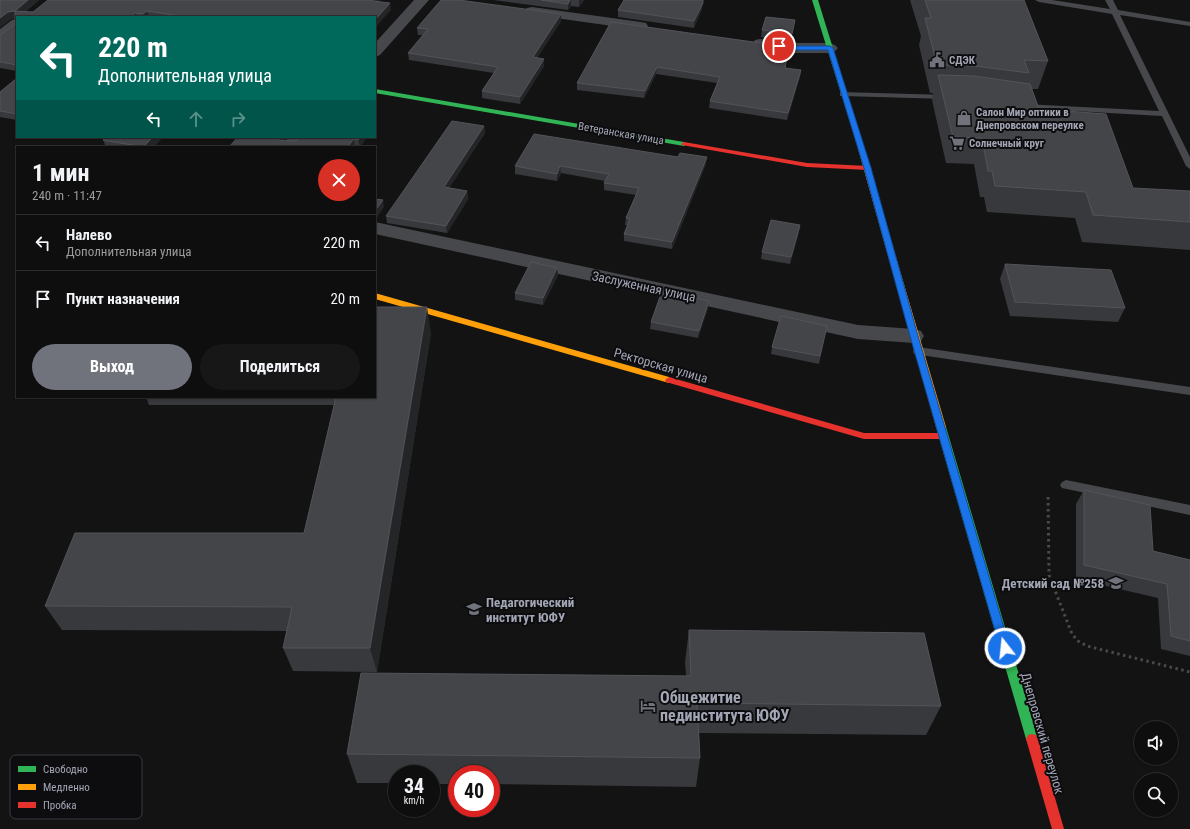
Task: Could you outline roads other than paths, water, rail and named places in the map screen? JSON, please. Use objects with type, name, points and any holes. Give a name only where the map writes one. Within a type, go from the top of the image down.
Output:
[{"type":"street","points":[[376,51],[422,0]]},
{"type":"street","name":"Днепровский переулок","points":[[815,0],[843,94],[868,168],[916,343],[1058,829]]},
{"type":"street","points":[[514,9],[655,28]]},
{"type":"street","points":[[748,41],[795,48],[830,48]]},
{"type":"street","name":"Ветеранская улица","points":[[376,91],[807,165],[868,168]]},
{"type":"street","points":[[290,146],[297,138]]},
{"type":"street","name":"Заслуженная улица","points":[[376,228],[858,332],[916,343]]},
{"type":"street","name":"Ректорская улица","points":[[376,296],[864,436],[943,436]]},
{"type":"lane","points":[[1039,0],[1190,24]]},
{"type":"lane","points":[[1109,0],[1190,166]]},
{"type":"lane","points":[[843,94],[959,97]]},
{"type":"lane","points":[[1018,105],[1165,114]]},
{"type":"lane","points":[[916,343],[1190,391]]},
{"type":"lane","points":[[1066,485],[1190,510]]},
{"type":"place","name":"СДЭК","points":[[937,60]]},
{"type":"place","name":"Салон Мир оптики в Днепровском переулке","points":[[964,118]]},
{"type":"place","name":"Солнечный круг","points":[[957,143]]},
{"type":"place","name":"Детский сад №258","points":[[1116,583]]},
{"type":"place","name":"Педагогический институт ЮФУ","points":[[474,609]]},
{"type":"place","name":"Общежитие пединститута ЮФУ","points":[[648,706]]}]
